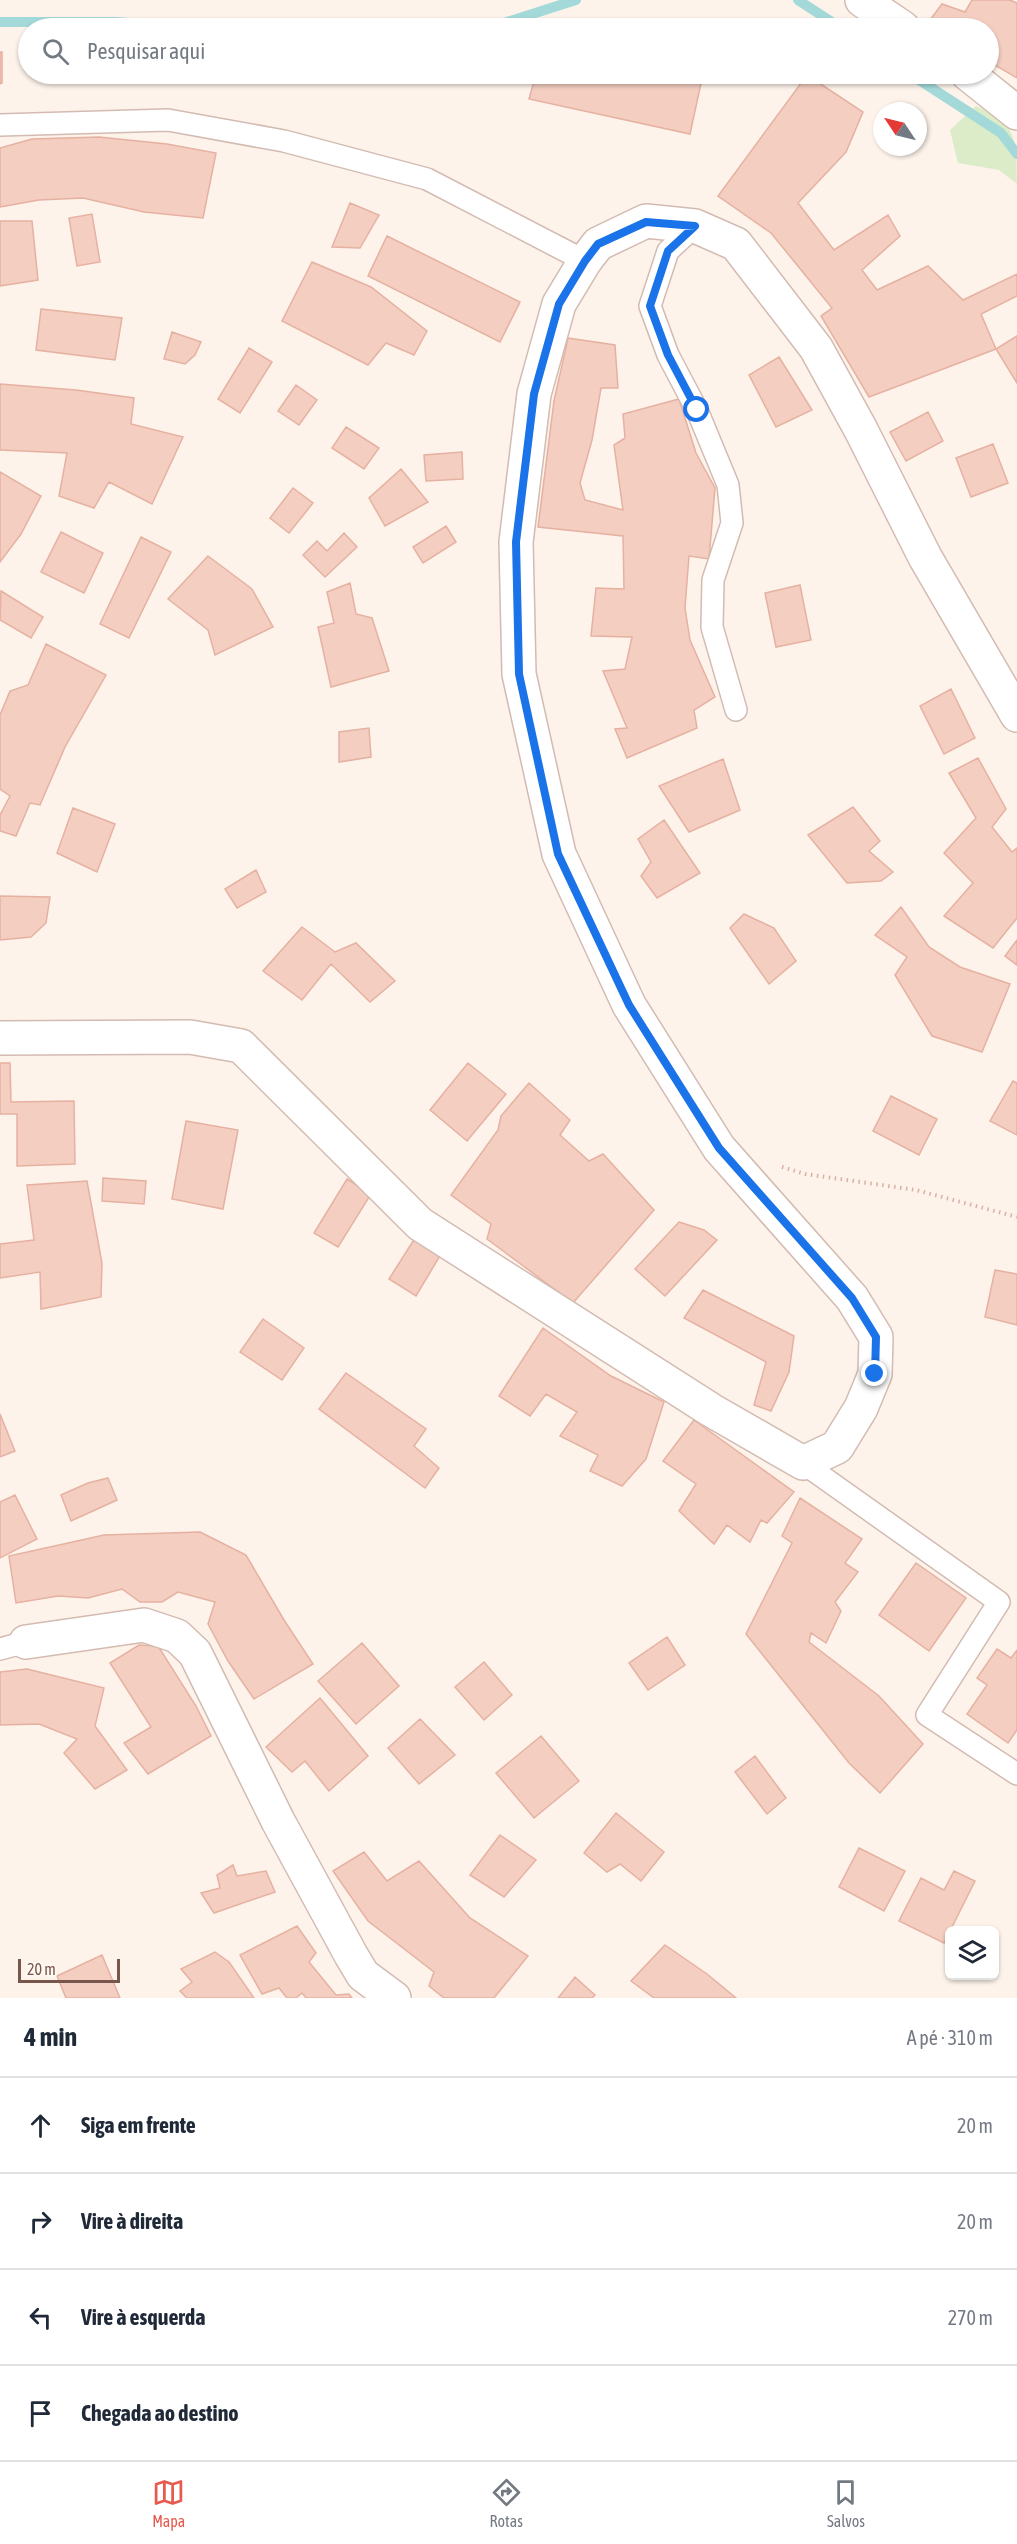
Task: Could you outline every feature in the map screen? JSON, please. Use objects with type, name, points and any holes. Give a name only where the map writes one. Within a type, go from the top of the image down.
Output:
[{"type":"street","points":[[862,0],[888,18]]},
{"type":"street","points":[[981,84],[1017,113]]},
{"type":"street","points":[[0,1038],[190,1037],[241,1046],[420,1224],[711,1410],[803,1463],[837,1447],[861,1408],[875,1374],[876,1337],[852,1298],[719,1148],[629,1005],[558,854],[519,674],[516,542],[534,394],[559,304],[598,244],[646,222],[695,226],[736,244],[816,348],[861,430],[925,557],[1017,715]]},
{"type":"street","points":[[13,1646],[144,1626],[177,1636],[189,1647],[195,1653],[278,1821],[351,1955],[363,1975],[394,1998]]},
{"type":"lane","points":[[0,125],[168,120],[284,141],[427,179],[585,261]]},
{"type":"lane","points":[[695,226],[668,251],[650,306],[668,355],[697,410],[728,485],[732,523],[713,580],[712,627],[736,710]]},
{"type":"lane","points":[[803,1463],[999,1602],[927,1715],[1017,1774]]},
{"type":"path","points":[[772,1164],[805,1174],[916,1190],[1017,1217]]},
{"type":"green space","points":[[976,106],[1000,119],[1012,134],[1015,144],[1017,184],[999,170],[958,163],[950,130]]},
{"type":"building","points":[[972,0],[1010,0],[1017,3],[1017,78],[999,67],[999,18],[932,18],[942,4],[965,12]]},
{"type":"building","points":[[0,52],[2,52],[2,83],[0,84]]},
{"type":"building","points":[[533,84],[701,84],[690,134],[529,99]]},
{"type":"building","points":[[800,84],[821,84],[863,112],[846,152],[798,203],[834,250],[888,215],[900,236],[862,270],[877,290],[928,266],[963,300],[1017,274],[1017,296],[981,314],[996,349],[869,397],[821,316],[832,308],[771,233],[718,196]]},
{"type":"building","points":[[99,137],[167,144],[216,153],[203,218],[144,212],[83,198],[39,200],[0,207],[0,148],[32,139]]},
{"type":"building","points":[[350,203],[379,215],[360,248],[332,247]]},
{"type":"building","points":[[92,214],[100,262],[77,266],[69,218]]},
{"type":"building","points":[[0,221],[32,221],[38,280],[0,286]]},
{"type":"building","points":[[387,236],[520,302],[500,342],[368,276]]},
{"type":"building","points":[[312,262],[371,287],[427,331],[414,355],[386,343],[368,365],[282,321]]},
{"type":"building","points":[[41,309],[122,318],[115,360],[36,350]]},
{"type":"building","points":[[172,332],[201,342],[195,355],[185,364],[164,359]]},
{"type":"building","points":[[1017,336],[1017,383],[996,349]]},
{"type":"building","points":[[568,338],[615,345],[618,388],[601,388],[592,440],[580,483],[585,500],[623,510],[614,445],[625,438],[623,414],[679,399],[696,453],[715,488],[709,559],[689,556],[685,608],[690,640],[715,697],[694,710],[697,728],[627,758],[615,729],[627,728],[603,671],[625,669],[632,637],[591,636],[596,588],[624,589],[623,536],[538,527],[554,401]]},
{"type":"building","points":[[249,348],[272,362],[240,413],[218,399]]},
{"type":"building","points":[[779,357],[812,410],[776,427],[749,375]]},
{"type":"building","points":[[0,384],[76,390],[134,398],[131,424],[183,437],[152,504],[109,482],[94,508],[59,496],[67,453],[0,450]]},
{"type":"building","points":[[296,385],[317,400],[299,425],[278,411]]},
{"type":"building","points":[[928,412],[943,441],[906,461],[890,432]]},
{"type":"building","points":[[346,427],[379,448],[364,469],[332,448]]},
{"type":"building","points":[[993,444],[1008,483],[971,497],[956,458]]},
{"type":"building","points":[[462,452],[463,479],[426,481],[424,455]]},
{"type":"building","points":[[401,469],[428,502],[385,526],[369,498]]},
{"type":"building","points":[[0,472],[41,496],[21,534],[0,562]]},
{"type":"building","points":[[293,488],[313,503],[289,533],[270,518]]},
{"type":"building","points":[[446,526],[456,542],[423,563],[413,547]]},
{"type":"building","points":[[61,532],[103,553],[84,593],[41,572]]},
{"type":"building","points":[[344,533],[357,547],[325,577],[303,555],[317,541],[327,551]]},
{"type":"building","points":[[141,537],[171,552],[129,638],[100,624]]},
{"type":"building","points":[[208,556],[252,589],[273,627],[215,655],[208,630],[168,599]]},
{"type":"building","points":[[350,583],[356,614],[372,618],[389,671],[331,687],[318,627],[334,623],[327,592]]},
{"type":"building","points":[[800,585],[811,640],[776,647],[765,593]]},
{"type":"building","points":[[1,591],[43,617],[31,638],[0,620]]},
{"type":"building","points":[[46,644],[106,675],[65,747],[40,805],[30,803],[16,836],[0,831],[0,815],[10,796],[0,789],[0,715],[10,691],[28,685]]},
{"type":"building","points":[[951,689],[975,738],[944,754],[920,706]]},
{"type":"building","points":[[369,728],[371,757],[339,762],[339,732]]},
{"type":"building","points":[[978,758],[1006,809],[992,827],[1012,852],[1017,848],[1017,918],[993,948],[944,916],[973,883],[944,853],[976,818],[949,773]]},
{"type":"building","points":[[723,759],[740,810],[689,832],[659,786]]},
{"type":"building","points":[[853,807],[880,841],[869,851],[893,872],[881,881],[847,883],[808,835]]},
{"type":"building","points":[[73,808],[115,824],[97,872],[57,853]]},
{"type":"building","points":[[664,820],[700,873],[657,898],[641,876],[651,862],[638,839]]},
{"type":"building","points":[[256,870],[266,892],[237,908],[225,889]]},
{"type":"building","points":[[0,896],[50,897],[46,923],[31,937],[0,940]]},
{"type":"building","points":[[901,907],[929,947],[960,967],[1010,984],[982,1052],[932,1036],[895,975],[907,957],[875,935]]},
{"type":"building","points":[[744,914],[774,928],[796,961],[769,984],[730,928]]},
{"type":"building","points":[[302,927],[335,952],[356,943],[395,981],[370,1002],[331,964],[302,1000],[263,971]]},
{"type":"building","points":[[1017,940],[1017,965],[1005,956]]},
{"type":"building","points":[[0,1063],[10,1063],[11,1102],[74,1101],[75,1164],[17,1166],[17,1114],[0,1114]]},
{"type":"building","points":[[468,1063],[506,1094],[467,1141],[430,1110]]},
{"type":"building","points":[[1013,1081],[1017,1083],[1017,1135],[990,1121]]},
{"type":"building","points":[[529,1083],[570,1120],[560,1135],[589,1161],[603,1154],[654,1210],[573,1303],[487,1239],[491,1224],[451,1195],[498,1130],[501,1116]]},
{"type":"building","points":[[891,1096],[937,1119],[919,1155],[873,1131]]},
{"type":"building","points":[[186,1121],[238,1130],[223,1209],[172,1199]]},
{"type":"building","points":[[103,1178],[146,1181],[144,1204],[102,1201]]},
{"type":"building","points":[[347,1179],[371,1194],[338,1247],[314,1233]]},
{"type":"building","points":[[87,1181],[102,1263],[101,1297],[41,1309],[40,1272],[0,1278],[0,1244],[34,1240],[27,1185]]},
{"type":"building","points":[[679,1222],[704,1230],[717,1240],[665,1296],[635,1269]]},
{"type":"building","points":[[415,1238],[441,1254],[416,1296],[389,1279]]},
{"type":"building","points":[[995,1270],[1017,1274],[1017,1325],[985,1317]]},
{"type":"building","points":[[703,1290],[794,1336],[789,1372],[771,1411],[754,1405],[766,1362],[684,1318]]},
{"type":"building","points":[[263,1319],[304,1348],[282,1380],[240,1352]]},
{"type":"building","points":[[543,1328],[611,1376],[664,1402],[646,1459],[622,1486],[590,1471],[598,1455],[560,1436],[577,1412],[546,1394],[530,1416],[499,1396]]},
{"type":"building","points":[[346,1373],[426,1429],[414,1446],[439,1468],[425,1488],[319,1409]]},
{"type":"building","points":[[0,1414],[15,1451],[0,1457]]},
{"type":"building","points":[[694,1420],[794,1492],[767,1523],[761,1520],[750,1542],[727,1525],[714,1544],[679,1511],[696,1484],[663,1461]]},
{"type":"building","points":[[108,1478],[117,1500],[71,1521],[61,1495],[88,1483]]},
{"type":"building","points":[[15,1495],[37,1539],[0,1558],[0,1502]]},
{"type":"building","points":[[800,1498],[862,1539],[845,1563],[858,1572],[835,1602],[841,1611],[826,1643],[811,1633],[809,1642],[879,1696],[923,1744],[880,1793],[849,1763],[746,1634],[792,1543],[782,1536]]},
{"type":"building","points":[[200,1532],[246,1555],[313,1664],[254,1699],[228,1661],[208,1624],[215,1602],[178,1592],[162,1602],[140,1602],[122,1589],[88,1598],[58,1596],[16,1603],[9,1556],[104,1535]]},
{"type":"building","points":[[916,1563],[966,1598],[929,1651],[879,1615]]},
{"type":"building","points":[[667,1637],[685,1665],[648,1690],[629,1663]]},
{"type":"building","points":[[362,1643],[399,1686],[356,1724],[318,1681]]},
{"type":"building","points":[[139,1645],[158,1646],[196,1706],[211,1736],[148,1774],[124,1743],[151,1727],[110,1663]]},
{"type":"building","points":[[997,1649],[1011,1658],[1017,1650],[1017,1730],[1008,1743],[967,1714],[987,1685],[977,1678]]},
{"type":"building","points":[[484,1662],[512,1695],[484,1720],[455,1687]]},
{"type":"building","points":[[27,1669],[104,1688],[95,1726],[127,1770],[95,1789],[64,1753],[77,1739],[39,1724],[0,1725],[0,1672]]},
{"type":"building","points":[[320,1698],[368,1756],[329,1791],[305,1761],[292,1772],[266,1747]]},
{"type":"building","points":[[420,1719],[455,1755],[419,1784],[388,1748]]},
{"type":"building","points":[[541,1736],[579,1781],[534,1818],[496,1773]]},
{"type":"building","points":[[755,1756],[786,1798],[767,1814],[735,1772]]},
{"type":"building","points":[[616,1813],[664,1852],[641,1881],[620,1864],[607,1872],[584,1853]]},
{"type":"building","points":[[500,1835],[536,1860],[504,1897],[470,1875]]},
{"type":"building","points":[[859,1848],[905,1871],[884,1911],[839,1887]]},
{"type":"building","points":[[364,1852],[387,1881],[419,1861],[470,1918],[528,1956],[494,1998],[444,1998],[429,1986],[434,1972],[368,1921],[333,1871]]},
{"type":"building","points":[[233,1865],[237,1876],[266,1871],[275,1892],[214,1913],[201,1893],[220,1888],[217,1875]]},
{"type":"building","points":[[954,1871],[975,1881],[952,1926],[945,1926],[944,1943],[899,1921],[921,1878],[944,1890]]},
{"type":"building","points":[[297,1926],[316,1953],[309,1962],[336,1995],[349,1994],[352,1998],[306,1998],[302,1993],[296,1998],[287,1998],[279,1988],[262,1994],[240,1955]]},
{"type":"building","points":[[665,1945],[707,1974],[736,1998],[654,1998],[631,1981]]},
{"type":"building","points":[[215,1952],[229,1962],[254,1998],[187,1998],[180,1991],[192,1982],[181,1969]]},
{"type":"building","points":[[102,1955],[120,1998],[66,1998],[57,1976]]},
{"type":"building","points":[[575,1977],[595,1995],[592,1998],[558,1998]]},
{"type":"waterway","points":[[519,18],[576,0]]},
{"type":"waterway","points":[[798,0],[826,18]]},
{"type":"waterway","points":[[0,22],[18,22]]},
{"type":"waterway","points":[[925,84],[1001,133],[1017,154]]},
{"type":"route","points":[[697,410],[668,355],[650,306],[668,251],[695,226],[646,222],[598,244],[559,304],[534,394],[516,542],[519,674],[558,854],[629,1005],[719,1148],[852,1298],[876,1337],[875,1374]]}]
